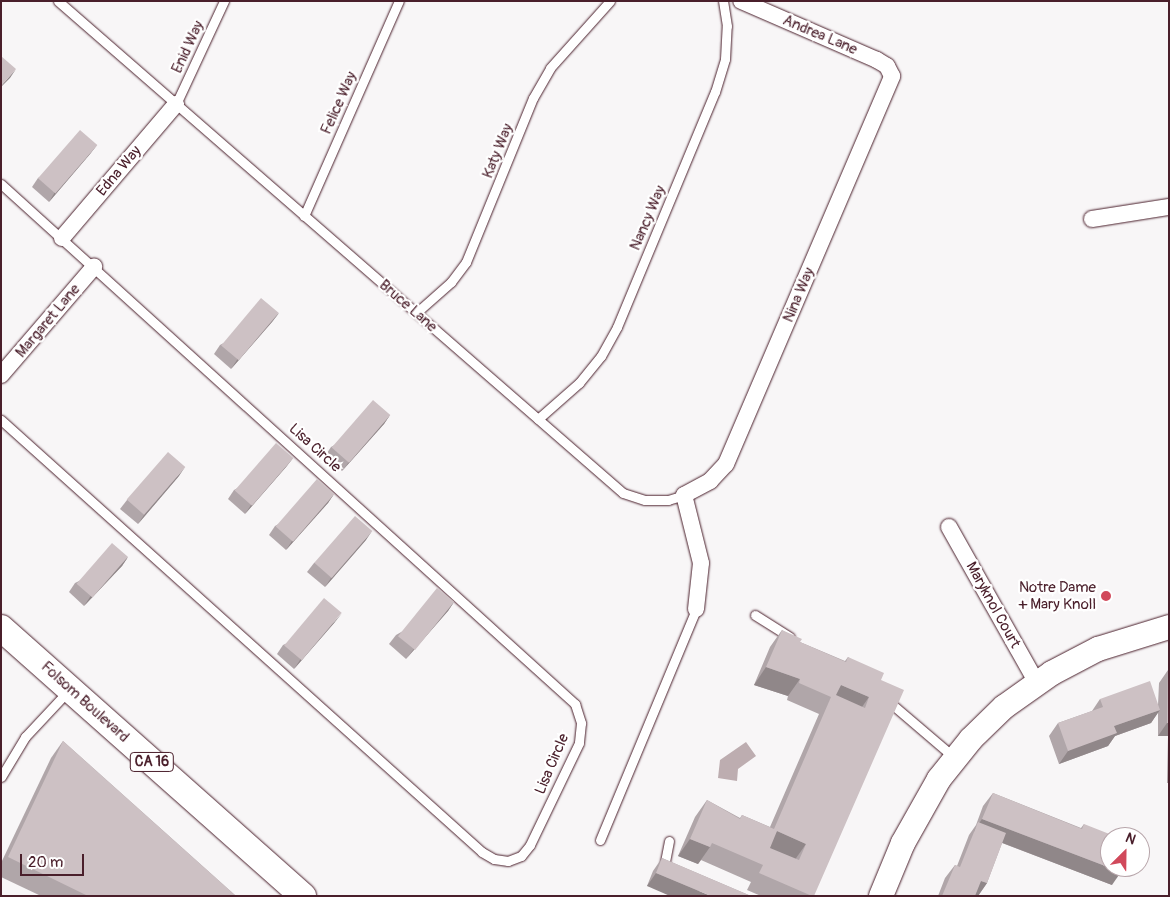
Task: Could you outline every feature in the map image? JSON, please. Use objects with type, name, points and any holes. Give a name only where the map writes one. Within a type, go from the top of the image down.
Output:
[{"type":"main road","name":"Folsom Boulevard","points":[[1,628],[303,896]]},
{"type":"street","name":"Andrea Lane","points":[[741,1],[877,60],[887,66],[892,76]]},
{"type":"street","name":"Nina Way","points":[[684,495],[710,481],[726,464],[892,76]]},
{"type":"street","name":"Edna Way","points":[[62,238],[176,104]]},
{"type":"street","points":[[1092,219],[1169,207]]},
{"type":"street","name":"Margaret Lane","points":[[1,375],[94,267]]},
{"type":"street","points":[[684,495],[701,563],[696,609]]},
{"type":"street","name":"Maryknol Court","points":[[949,527],[1036,683]]},
{"type":"street","points":[[881,896],[922,806],[956,758],[998,713],[1036,683],[1098,649],[1158,629],[1169,612]]},
{"type":"lane","name":"Bruce Lane","points":[[58,1],[623,494],[645,500],[668,500],[684,495]]},
{"type":"lane","name":"Enid Way","points":[[176,104],[224,1]]},
{"type":"lane","name":"Felice Way","points":[[304,216],[399,1]]},
{"type":"lane","name":"Katy Way","points":[[416,313],[451,282],[466,262],[533,98],[550,68],[610,1]]},
{"type":"lane","name":"Nancy Way","points":[[538,419],[579,383],[601,356],[617,327],[715,92],[725,59],[727,26],[723,1]]},
{"type":"lane","name":"Lisa Circle","points":[[1,184],[575,704],[581,723],[579,744],[530,845],[521,856],[508,861],[494,860],[482,852],[1,420]]},
{"type":"lane","points":[[600,840],[696,609]]},
{"type":"lane","points":[[755,615],[796,641]]},
{"type":"lane","points":[[1,777],[25,737],[70,688]]},
{"type":"lane","points":[[876,692],[956,758]]},
{"type":"lane","points":[[669,841],[664,866],[682,874]]},
{"type":"shaded area","points":[[746,742],[756,756],[738,769],[737,781],[718,778],[720,760]]},
{"type":"building","points":[[1,56],[16,69],[1,86]]},
{"type":"building","points":[[80,130],[97,145],[55,193],[38,178]]},
{"type":"building","points":[[261,298],[279,313],[239,360],[221,345]]},
{"type":"building","points":[[373,400],[390,415],[349,463],[332,448]]},
{"type":"building","points":[[276,443],[293,458],[252,506],[235,491]]},
{"type":"building","points":[[168,452],[185,467],[144,515],[127,500]]},
{"type":"building","points":[[317,479],[334,494],[293,542],[276,527]]},
{"type":"building","points":[[355,516],[372,531],[332,578],[314,563]]},
{"type":"building","points":[[112,543],[128,557],[92,598],[77,584]]},
{"type":"building","points":[[437,588],[454,602],[415,650],[398,636]]},
{"type":"building","points":[[324,598],[342,613],[302,660],[284,645]]},
{"type":"building","points":[[782,630],[802,639],[800,642],[846,662],[848,657],[884,673],[881,680],[904,690],[814,896],[759,873],[763,865],[712,843],[710,847],[690,839],[707,800],[740,819],[742,815],[774,829],[831,697],[799,683],[800,679],[766,667]],"holes":[[[841,685],[869,697],[865,708],[836,695]],[[777,831],[806,844],[799,860],[770,848]]]},
{"type":"building","points":[[1168,670],[1169,723],[1167,723]]},
{"type":"building","points":[[1150,681],[1160,710],[1114,726],[1117,733],[1068,751],[1058,723],[1103,707],[1100,699]]},
{"type":"building","points":[[63,741],[236,896],[88,896],[8,857]]},
{"type":"building","points":[[993,793],[1082,829],[1084,824],[1100,830],[1100,864],[982,819]]},
{"type":"building","points":[[978,822],[1006,833],[987,883],[981,881],[975,896],[942,896],[955,865],[960,867]]},
{"type":"building","points":[[662,858],[751,896],[711,896],[656,873]]},
{"type":"place","name":"Notre Dame + Mary Knoll","points":[[1106,596]]}]
